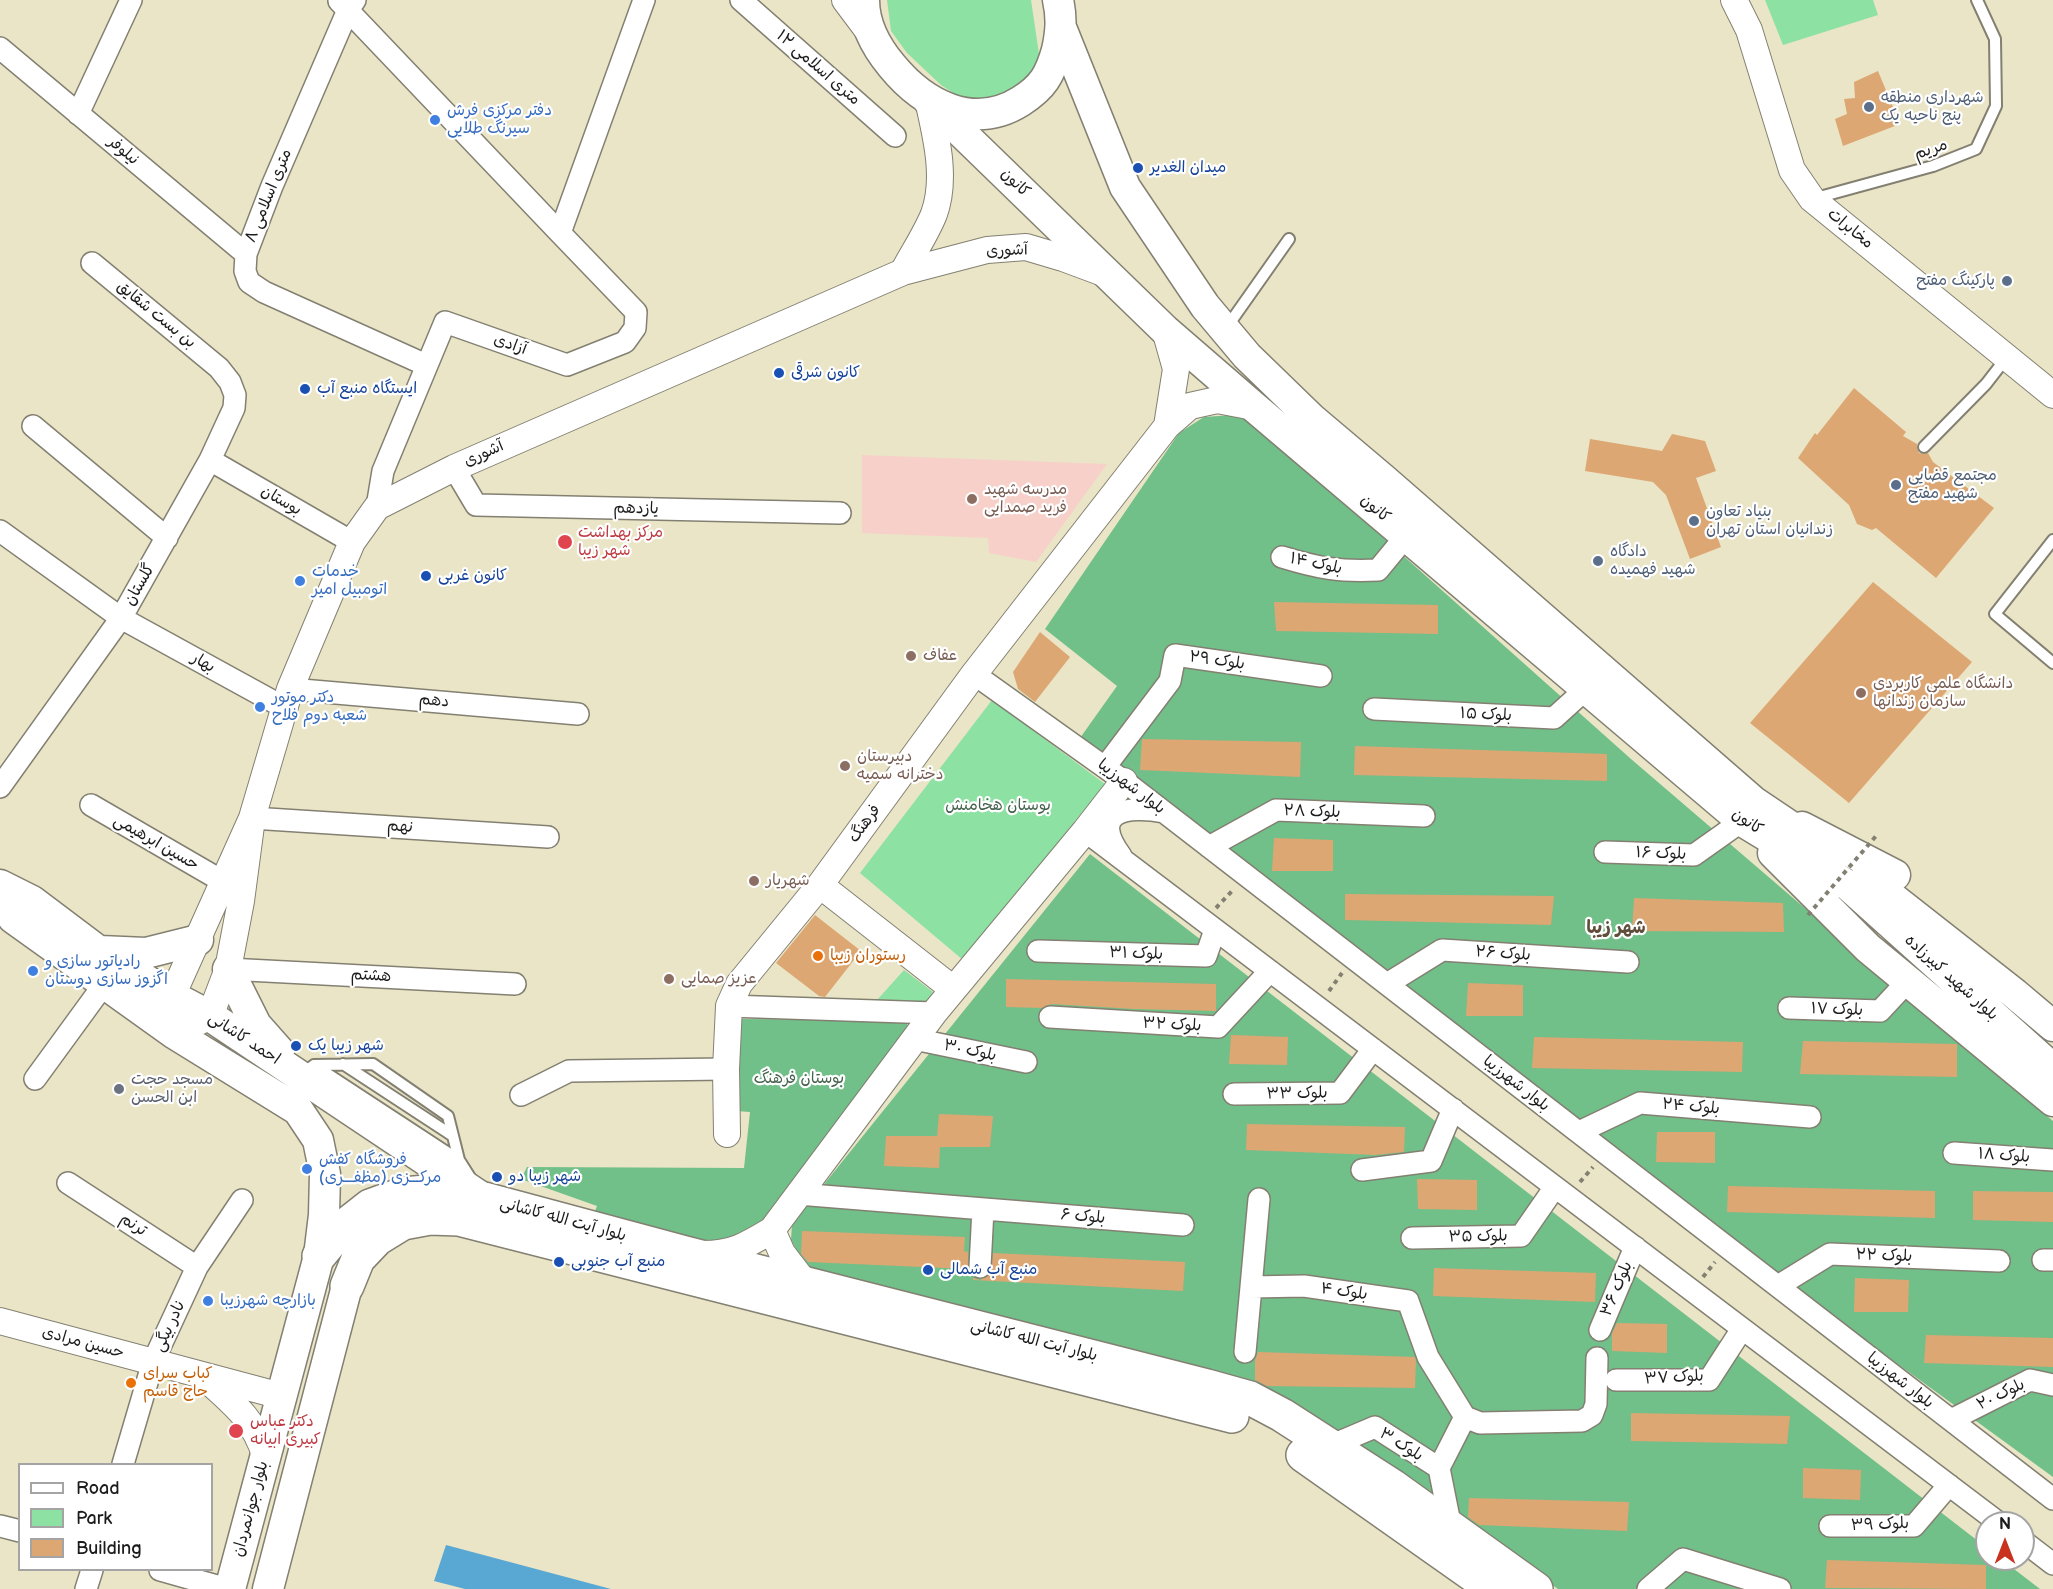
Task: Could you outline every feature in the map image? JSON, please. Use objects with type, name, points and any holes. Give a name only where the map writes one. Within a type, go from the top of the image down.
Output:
[{"type":"main road","points":[[864,0],[869,32],[884,57],[903,79],[928,100],[948,109],[970,114],[989,114],[1009,108],[1036,91],[1045,80],[1053,63],[1062,30],[1058,0]]},
{"type":"main road","name":"کانون","points":[[1062,30],[1125,187],[1205,306],[1319,443],[1748,812],[1892,873],[2053,999]]},
{"type":"main road","name":"کانون","points":[[928,100],[1165,330],[1254,406],[1319,443]]},
{"type":"main road","name":"کانون","points":[[1373,489],[1406,536],[1586,689],[1748,812],[1856,880]]},
{"type":"main road","points":[[1748,812],[1868,948],[2053,1101]]},
{"type":"main road","name":"بلوار شهید کبیرزاده","points":[[1856,880],[2015,994],[2053,1026]]},
{"type":"main road","name":"بلوار شهید کبیرزاده","points":[[1856,880],[2053,1069]]},
{"type":"main road","name":"احمد کاشانی","points":[[0,885],[32,902],[97,950],[172,996],[307,1070],[484,1199]]},
{"type":"main road","name":"احمد کاشانی","points":[[0,896],[14,918],[176,1034],[298,1110],[318,1140],[326,1174],[319,1256]]},
{"type":"main road","points":[[97,950],[146,952],[198,940]]},
{"type":"main road","points":[[228,969],[256,1025],[307,1070]]},
{"type":"main road","name":"بلوار آیت الله کاشانی","points":[[319,1256],[342,1228],[370,1206],[403,1194],[438,1191],[484,1199],[685,1253],[1188,1381],[1250,1398],[1282,1415],[1394,1487],[1536,1589]]},
{"type":"main road","name":"بلوار آیت الله کاشانی","points":[[347,1286],[358,1259],[376,1239],[403,1223],[430,1218],[459,1219],[1240,1418],[1273,1435],[1318,1464],[1493,1589]]},
{"type":"main road","name":"بلوار جوانمردان","points":[[229,1589],[319,1256]]},
{"type":"main road","points":[[268,1589],[347,1286]]},
{"type":"street","points":[[78,114],[131,0]]},
{"type":"street","points":[[560,233],[644,0]]},
{"type":"street","name":"۱۲ متری اسلامی","points":[[741,0],[895,136]]},
{"type":"street","points":[[845,0],[869,32]]},
{"type":"street","name":"مخابرات","points":[[1734,0],[1749,30],[1792,170],[1812,199],[2053,395]]},
{"type":"street","name":"آزادی","points":[[347,3],[636,312],[635,328],[625,342],[567,365],[445,322],[382,471],[377,507]]},
{"type":"street","name":"۸ متری اسلامی","points":[[347,3],[246,254],[245,271],[249,282],[264,292],[426,365]]},
{"type":"street","name":"نیلوفر","points":[[0,48],[246,254]]},
{"type":"street","points":[[903,272],[934,213],[939,188],[939,151],[928,100]]},
{"type":"street","name":"آشوری","points":[[252,818],[288,698],[352,542],[377,507],[454,468],[903,272],[987,250],[1026,247],[1108,275]]},
{"type":"street","name":"بن بست شقایق","points":[[92,263],[219,368]]},
{"type":"street","points":[[1165,330],[1176,369],[1167,426]]},
{"type":"street","name":"گلستان","points":[[0,787],[120,618],[210,460],[235,402],[230,382],[219,368]]},
{"type":"street","name":"فرهنگ","points":[[727,1134],[726,1069],[729,1006],[739,984],[820,885],[974,674],[1167,426],[1190,406],[1216,400],[1254,406]]},
{"type":"street","points":[[33,426],[167,538]]},
{"type":"street","name":"بوستان","points":[[210,460],[352,542]]},
{"type":"street","name":"یازدهم","points":[[454,468],[476,505],[840,513]]},
{"type":"street","name":"بهار","points":[[0,531],[120,618],[288,698]]},
{"type":"street","name":"بلوک ۱۴","points":[[1282,557],[1346,572],[1378,570],[1406,536]]},
{"type":"street","name":"بلوک ۲۹","points":[[1114,774],[1170,681],[1175,655],[1321,676]]},
{"type":"street","name":"بلوار شهرزیبا","points":[[974,674],[1165,812],[2053,1499]]},
{"type":"street","name":"بلوک ۱۵","points":[[1374,709],[1554,718],[1586,689]]},
{"type":"street","name":"دهم","points":[[288,698],[578,714]]},
{"type":"street","points":[[685,1253],[720,1254],[743,1248],[772,1230],[934,1013],[1085,831],[1114,774]]},
{"type":"street","name":"حسین ابرهیمی","points":[[91,805],[222,881]]},
{"type":"street","points":[[1125,861],[1114,846],[1109,834],[1111,820],[1120,811],[1132,809],[1165,812]]},
{"type":"street","name":"بلوک ۲۸","points":[[1209,847],[1276,810],[1424,816]]},
{"type":"street","name":"بلوک ۱۶","points":[[1605,852],[1695,855],[1748,812]]},
{"type":"street","points":[[252,818],[241,902],[228,969],[210,1016],[176,1034],[172,996],[252,818]]},
{"type":"street","name":"نهم","points":[[252,818],[548,837]]},
{"type":"street","points":[[1085,831],[1983,1511]]},
{"type":"street","points":[[820,885],[953,989]]},
{"type":"street","name":"بلوک ۳۱","points":[[1038,951],[1206,956],[1210,925]]},
{"type":"street","name":"بلوک ۲۶","points":[[1387,984],[1442,950],[1628,962]]},
{"type":"street","name":"هشتم","points":[[228,969],[515,984]]},
{"type":"street","name":"بلوک ۳۲","points":[[1050,1017],[1218,1027],[1270,971]]},
{"type":"street","name":"بلوک ۱۷","points":[[1789,1008],[1880,1011],[1908,981]]},
{"type":"street","points":[[35,1079],[105,983]]},
{"type":"street","points":[[729,1006],[934,1013]]},
{"type":"street","name":"بلوک ۳۰","points":[[914,1039],[1026,1062]]},
{"type":"street","name":"بلوک ۳۳","points":[[1234,1094],[1340,1093],[1372,1049]]},
{"type":"street","points":[[521,1095],[568,1071],[726,1069]]},
{"type":"street","name":"بلوک ۲۴","points":[[1579,1132],[1640,1103],[1810,1117]]},
{"type":"street","points":[[1362,1170],[1431,1161],[1452,1109]]},
{"type":"street","name":"بلوک ۱۸","points":[[1954,1153],[2053,1160]]},
{"type":"street","name":"ترنم","points":[[68,1183],[197,1267]]},
{"type":"street","name":"بلوک ۳۵","points":[[1412,1238],[1521,1236],[1561,1192]]},
{"type":"street","name":"بلوک ۶","points":[[798,1194],[1184,1225]]},
{"type":"street","points":[[1245,1352],[1259,1199]]},
{"type":"street","name":"نادر بیگی","points":[[123,1463],[153,1362],[197,1267],[242,1200]]},
{"type":"street","points":[[980,1267],[983,1209]]},
{"type":"street","points":[[772,1230],[782,1253],[805,1283]]},
{"type":"street","name":"بلوک ۳۶","points":[[1600,1330],[1635,1247]]},
{"type":"street","name":"بلوک ۲۲","points":[[1778,1286],[1830,1254],[1999,1261]]},
{"type":"street","name":"بلوک ۴","points":[[1251,1287],[1304,1286],[1408,1301],[1428,1357],[1465,1417]]},
{"type":"street","name":"حسین مرادی","points":[[0,1321],[281,1396]]},
{"type":"street","name":"بلوک ۳۷","points":[[1616,1380],[1709,1380],[1742,1329]]},
{"type":"street","points":[[1465,1417],[1480,1423],[1582,1421],[1592,1415],[1596,1404],[1597,1358]]},
{"type":"street","name":"حسین مرادی","points":[[201,1375],[253,1425],[265,1455]]},
{"type":"street","name":"بلوک ۲۰","points":[[1951,1420],[2030,1380],[2053,1385]]},
{"type":"street","name":"بلوک ۳","points":[[1451,1528],[1439,1468],[1465,1417]]},
{"type":"street","name":"بلوک ۳","points":[[1330,1446],[1375,1427],[1439,1468]]},
{"type":"street","name":"بلوک ۳۹","points":[[1830,1526],[1914,1526],[1949,1485]]},
{"type":"street","points":[[0,1526],[18,1530]]},
{"type":"street","points":[[2035,1550],[2053,1564]]},
{"type":"street","points":[[1648,1589],[1683,1559],[1780,1589]]},
{"type":"street","points":[[86,1589],[91,1571]]},
{"type":"street","points":[[167,1571],[229,1589]]},
{"type":"lane","name":"مریم","points":[[1812,199],[1933,166],[1976,149],[1996,106],[1995,39],[1977,0]]},
{"type":"lane","points":[[1225,330],[1289,239]]},
{"type":"lane","points":[[1924,447],[1986,384],[2008,357]]},
{"type":"lane","points":[[2053,540],[1995,614],[2053,663]]},
{"type":"lane","points":[[344,1064],[453,1136]]},
{"type":"lane","points":[[307,1070],[344,1064],[373,1064],[448,1116],[459,1160],[484,1199]]},
{"type":"lane","points":[[307,1070],[459,1160]]},
{"type":"path","points":[[1808,915],[1875,836]]},
{"type":"path","points":[[1210,925],[1246,875]]},
{"type":"path","points":[[1317,1006],[1354,958]]},
{"type":"path","points":[[1561,1192],[1605,1153]]},
{"type":"path","points":[[1692,1291],[1727,1247]]},
{"type":"shaded area","name":"مدرسه شهید فرید صمدایی","points":[[862,455],[1107,464],[1036,562],[989,553],[988,538],[862,533]]},
{"type":"green space","points":[[887,0],[1031,0],[1039,54],[1034,76],[993,101],[964,100],[941,85],[907,53],[891,31]]},
{"type":"green space","points":[[1765,0],[1873,0],[1878,15],[1783,45]]},
{"type":"green space","points":[[1234,415],[1250,419],[1631,759],[2053,1121],[2053,1477],[1579,1132],[1080,738],[1117,686],[1045,629],[1179,433],[1204,417]]},
{"type":"green space","name":"بوستان هخامنش","points":[[992,700],[1105,784],[963,960],[860,873]]},
{"type":"green space","points":[[1090,854],[1975,1539],[1975,1571],[2017,1571],[2040,1589],[1558,1589],[1316,1420],[810,1274],[791,1240],[792,1224]]},
{"type":"green space","points":[[904,970],[933,992],[926,1002],[877,1000]]},
{"type":"green space","name":"بوستان فرهنگ","points":[[739,1019],[905,1020],[910,1030],[760,1226],[711,1246],[592,1219],[597,1206],[521,1179],[527,1167],[744,1168],[750,1112],[736,1111]]},
{"type":"water","points":[[446,1545],[611,1589],[465,1589],[434,1581]]},
{"type":"building","name":"شهرداری منطقه پنج ناحیه یک","points":[[1878,71],[1900,124],[1843,146],[1835,119],[1847,114],[1844,99],[1855,98],[1854,82]]},
{"type":"building","name":"مجتمع قضایی شهید مفتح","points":[[1854,388],[1906,432],[1903,436],[1917,444],[1919,453],[1928,453],[1933,462],[1994,508],[1936,578],[1876,528],[1872,530],[1857,524],[1849,505],[1798,458],[1815,433],[1817,435]]},
{"type":"building","name":"بنیاد تعاون زندانیان استان تهران","points":[[1672,434],[1705,441],[1716,471],[1696,478],[1721,547],[1690,559],[1666,495],[1653,482],[1585,471],[1590,439],[1662,451]]},
{"type":"building","name":"دانشگاه علمی کاربردی سازمان زندانها","points":[[1873,582],[1972,662],[1849,803],[1750,723]]},
{"type":"building","points":[[1274,602],[1438,605],[1438,634],[1276,631]]},
{"type":"building","points":[[1040,632],[1070,657],[1035,702],[1018,689],[1013,672]]},
{"type":"building","points":[[1142,739],[1301,742],[1300,777],[1140,770]]},
{"type":"building","points":[[1355,746],[1607,754],[1607,781],[1354,775]]},
{"type":"building","points":[[1274,838],[1333,840],[1333,871],[1272,871]]},
{"type":"building","points":[[1345,894],[1554,896],[1551,925],[1345,920]]},
{"type":"building","points":[[1634,898],[1783,903],[1784,932],[1632,931]]},
{"type":"building","name":"رستوران زیبا","points":[[815,915],[861,951],[825,997],[819,996],[776,963]]},
{"type":"building","points":[[1006,979],[1216,984],[1216,1011],[1051,1004],[1042,1008],[1006,1007]]},
{"type":"building","points":[[1468,983],[1523,985],[1523,1016],[1466,1016]]},
{"type":"building","points":[[1231,1035],[1288,1037],[1287,1065],[1229,1064]]},
{"type":"building","points":[[1534,1037],[1743,1042],[1742,1072],[1532,1068]]},
{"type":"building","points":[[1803,1041],[1957,1044],[1957,1077],[1800,1074]]},
{"type":"building","points":[[939,1114],[993,1116],[990,1147],[940,1147],[939,1168],[884,1166],[886,1136],[937,1136]]},
{"type":"building","points":[[1247,1124],[1405,1127],[1404,1152],[1375,1155],[1246,1150]]},
{"type":"building","points":[[1657,1132],[1715,1132],[1715,1163],[1656,1162]]},
{"type":"building","points":[[1417,1179],[1477,1180],[1477,1210],[1418,1209]]},
{"type":"building","points":[[1728,1186],[1935,1191],[1935,1218],[1727,1212]]},
{"type":"building","points":[[1973,1191],[2053,1192],[2053,1222],[1973,1220]]},
{"type":"building","points":[[802,1231],[965,1237],[964,1251],[968,1252],[968,1269],[808,1262],[801,1254]]},
{"type":"building","points":[[993,1253],[1185,1262],[1183,1291],[973,1280],[973,1278],[980,1280],[990,1274]]},
{"type":"building","points":[[1434,1268],[1596,1273],[1595,1302],[1433,1296]]},
{"type":"building","points":[[1855,1278],[1909,1280],[1908,1312],[1854,1312]]},
{"type":"building","points":[[1617,1323],[1667,1324],[1667,1353],[1612,1351],[1612,1333]]},
{"type":"building","points":[[1926,1335],[2053,1338],[2053,1367],[1924,1363]]},
{"type":"building","points":[[1258,1352],[1415,1357],[1415,1388],[1267,1386],[1255,1380],[1255,1360]]},
{"type":"building","points":[[1631,1413],[1790,1416],[1787,1444],[1631,1441]]},
{"type":"building","points":[[1803,1468],[1861,1470],[1860,1500],[1803,1498]]},
{"type":"building","points":[[1469,1498],[1629,1502],[1627,1531],[1479,1525],[1468,1517]]},
{"type":"building","points":[[1827,1560],[1975,1565],[1975,1571],[1986,1571],[1986,1589],[1825,1588]]},
{"type":"place","name":"شهرداری منطقه پنج ناحیه یک","points":[[1869,107]]},
{"type":"place","name":"دفتر مرکزی فرش سیرنگ طلایی","points":[[435,120]]},
{"type":"place","name":"میدان الغدیر","points":[[1138,168]]},
{"type":"place","name":"پارکینگ مفتح","points":[[2007,281]]},
{"type":"place","name":"کانون شرقی","points":[[779,373]]},
{"type":"place","name":"ایستگاه منبع آب","points":[[305,389]]},
{"type":"place","name":"مجتمع قضایی شهید مفتح","points":[[1896,485]]},
{"type":"place","name":"مدرسه شهید فرید صمدایی","points":[[972,499]]},
{"type":"place","name":"بنیاد تعاون زندانیان استان تهران","points":[[1694,521]]},
{"type":"place","name":"مرکز بهداشت شهر زیبا","points":[[565,542]]},
{"type":"place","name":"دادگاه شهید فهمیده","points":[[1598,561]]},
{"type":"place","name":"کانون غربی","points":[[426,576]]},
{"type":"place","name":"خدمات اتومبیل امیر","points":[[300,581]]},
{"type":"place","name":"عفاف","points":[[911,656]]},
{"type":"place","name":"دانشگاه علمی کاربردی سازمان زندانها","points":[[1861,693]]},
{"type":"place","name":"دکتر موتور شعبه دوم فلاح","points":[[260,707]]},
{"type":"place","name":"دبیرستان دخترانه سمیه","points":[[845,766]]},
{"type":"place","name":"شهریار","points":[[754,881]]},
{"type":"place","name":"رستوران زیبا","points":[[818,956]]},
{"type":"place","name":"رادیاتور سازی و اگزوز سازی دوستان","points":[[33,971]]},
{"type":"place","name":"عزیز صمایی","points":[[669,979]]},
{"type":"place","name":"شهر زیبا یک","points":[[296,1046]]},
{"type":"place","name":"مسجد حجت ابن الحسن","points":[[119,1089]]},
{"type":"place","name":"فروشگاه کفش مرکـــزی (مظفـــری)","points":[[307,1169]]},
{"type":"place","name":"شهر زیبا دو","points":[[497,1177]]},
{"type":"place","name":"منبع آب جنوبی","points":[[559,1262]]},
{"type":"place","name":"منبع آب شمالی","points":[[928,1270]]},
{"type":"place","name":"بازارچه شهرزیبا","points":[[208,1301]]},
{"type":"place","name":"کباب سرای حاج قاسم","points":[[131,1383]]},
{"type":"place","name":"دکتر عباس کبیری ابیانه","points":[[236,1431]]},
{"type":"district","name":"شهر زیبا","points":[[1616,928]]}]
